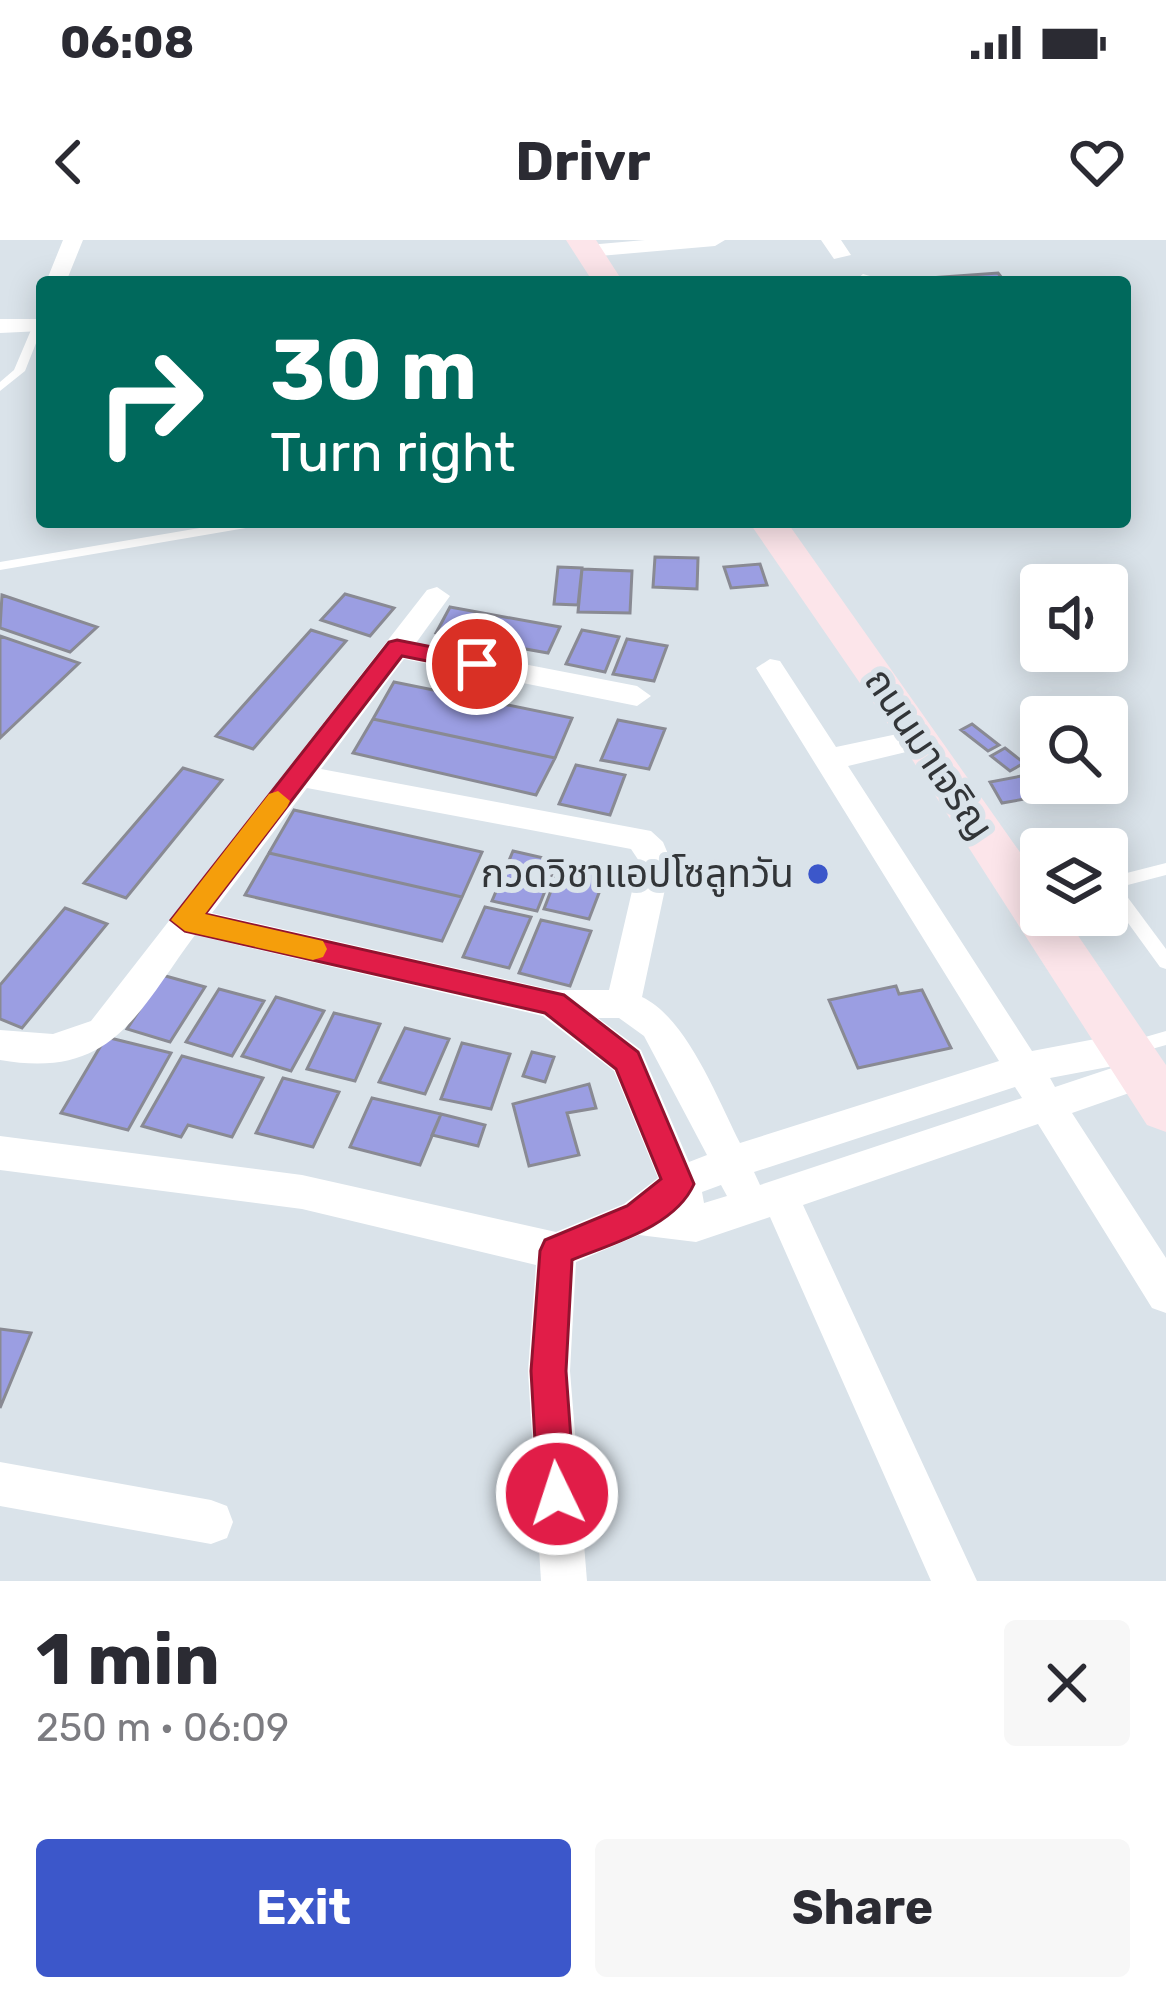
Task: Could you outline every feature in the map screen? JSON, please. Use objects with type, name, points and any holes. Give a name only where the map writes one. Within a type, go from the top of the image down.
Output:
[{"type":"main road","points":[[585,245],[598,276]]},
{"type":"main road","name":"ถนนมาเจริญ","points":[[772,528],[1020,881]]},
{"type":"main road","name":"ถนนมาเจริญ","points":[[1058,936],[1150,1067]]},
{"type":"street","points":[[58,276],[73,240]]},
{"type":"street","points":[[585,245],[715,240]]},
{"type":"street","points":[[0,326],[36,322]]},
{"type":"street","points":[[0,1046],[41,1053],[72,1047],[103,1031],[437,596]]},
{"type":"street","points":[[397,648],[637,696]]},
{"type":"street","points":[[770,668],[1166,1294]]},
{"type":"street","points":[[830,759],[921,739]]},
{"type":"street","points":[[297,776],[640,839],[656,861],[623,1004]]},
{"type":"street","points":[[185,920],[554,1004],[623,1004],[656,1026],[731,1163],[765,1199],[954,1581]]},
{"type":"street","points":[[554,1004],[628,1061],[696,1224]]},
{"type":"street","points":[[0,1153],[302,1192],[556,1251],[638,1217],[679,1184],[731,1163],[1025,1068],[1150,1067]]},
{"type":"street","points":[[638,1217],[696,1224],[1150,1067]]},
{"type":"street","points":[[556,1251],[549,1371],[564,1581]]},
{"type":"street","points":[[0,1484],[211,1522]]},
{"type":"lane","points":[[0,388],[19,371],[36,333]]},
{"type":"lane","points":[[0,566],[222,528]]},
{"type":"lane","points":[[1128,879],[1166,869]]},
{"type":"lane","points":[[1128,911],[1166,962]]},
{"type":"building","points":[[655,557],[698,558],[697,589],[653,587]]},
{"type":"building","points":[[760,564],[767,585],[731,588],[724,567]]},
{"type":"building","points":[[558,567],[582,568],[578,605],[554,604]]},
{"type":"building","points":[[582,569],[632,571],[630,613],[578,612]]},
{"type":"building","points":[[345,594],[394,608],[370,636],[321,620]]},
{"type":"building","points":[[2,595],[97,627],[70,652],[0,628]]},
{"type":"building","points":[[450,607],[560,627],[548,653],[436,633]]},
{"type":"building","points":[[311,630],[346,641],[253,749],[216,736]]},
{"type":"building","points":[[582,630],[619,637],[605,672],[566,664]]},
{"type":"building","points":[[0,636],[79,663],[0,738]]},
{"type":"building","points":[[627,639],[667,646],[654,681],[613,674]]},
{"type":"building","points":[[394,682],[572,718],[555,758],[373,719]]},
{"type":"building","points":[[373,719],[555,758],[536,795],[353,753]]},
{"type":"building","points":[[618,720],[665,729],[649,769],[601,760]]},
{"type":"building","points":[[972,724],[999,745],[988,751],[961,730]]},
{"type":"building","points":[[1005,748],[1020,765],[1010,771],[991,756]]},
{"type":"building","points":[[576,765],[625,775],[610,815],[559,804]]},
{"type":"building","points":[[183,768],[222,780],[126,898],[84,883]]},
{"type":"building","points":[[1020,776],[1020,800],[1002,803],[990,782]]},
{"type":"building","points":[[294,810],[482,852],[462,897],[269,853]]},
{"type":"building","points":[[513,851],[557,861],[537,911],[492,901]]},
{"type":"building","points":[[269,853],[462,897],[442,941],[245,895]]},
{"type":"building","points":[[562,862],[607,872],[589,919],[544,909]]},
{"type":"building","points":[[485,907],[531,917],[509,968],[463,957]]},
{"type":"building","points":[[65,908],[107,924],[22,1028],[0,1019],[0,985]]},
{"type":"building","points":[[541,920],[591,931],[570,986],[519,973]]},
{"type":"building","points":[[162,975],[205,987],[170,1042],[127,1029]]},
{"type":"building","points":[[896,986],[899,994],[922,990],[951,1048],[858,1068],[829,1000]]},
{"type":"building","points":[[219,989],[264,1001],[232,1056],[186,1042]]},
{"type":"building","points":[[276,997],[324,1011],[291,1071],[242,1056]]},
{"type":"building","points":[[334,1013],[380,1024],[355,1081],[307,1069]]},
{"type":"building","points":[[405,1028],[449,1039],[425,1094],[379,1082]]},
{"type":"building","points":[[106,1037],[171,1053],[128,1130],[61,1113]]},
{"type":"building","points":[[462,1043],[510,1054],[491,1109],[441,1099]]},
{"type":"building","points":[[532,1052],[554,1057],[545,1082],[523,1076]]},
{"type":"building","points":[[182,1056],[263,1078],[232,1137],[188,1125],[181,1137],[142,1126]]},
{"type":"building","points":[[283,1078],[339,1092],[313,1147],[256,1133]]},
{"type":"building","points":[[589,1084],[596,1108],[567,1113],[579,1155],[529,1166],[513,1104]]},
{"type":"building","points":[[372,1098],[441,1114],[420,1165],[350,1147]]},
{"type":"building","points":[[441,1114],[485,1125],[478,1146],[432,1135]]},
{"type":"building","points":[[0,1329],[31,1333],[0,1408]]},
{"type":"slow traffic","points":[[278,801],[185,920],[313,949]]},
{"type":"place","name":"กวดวิชาแอปโซลูทวัน","points":[[818,874]]},
{"type":"route","points":[[477,664],[397,648],[185,920],[554,1004],[628,1061],[679,1184],[638,1217],[556,1251],[549,1371],[557,1494]]}]
